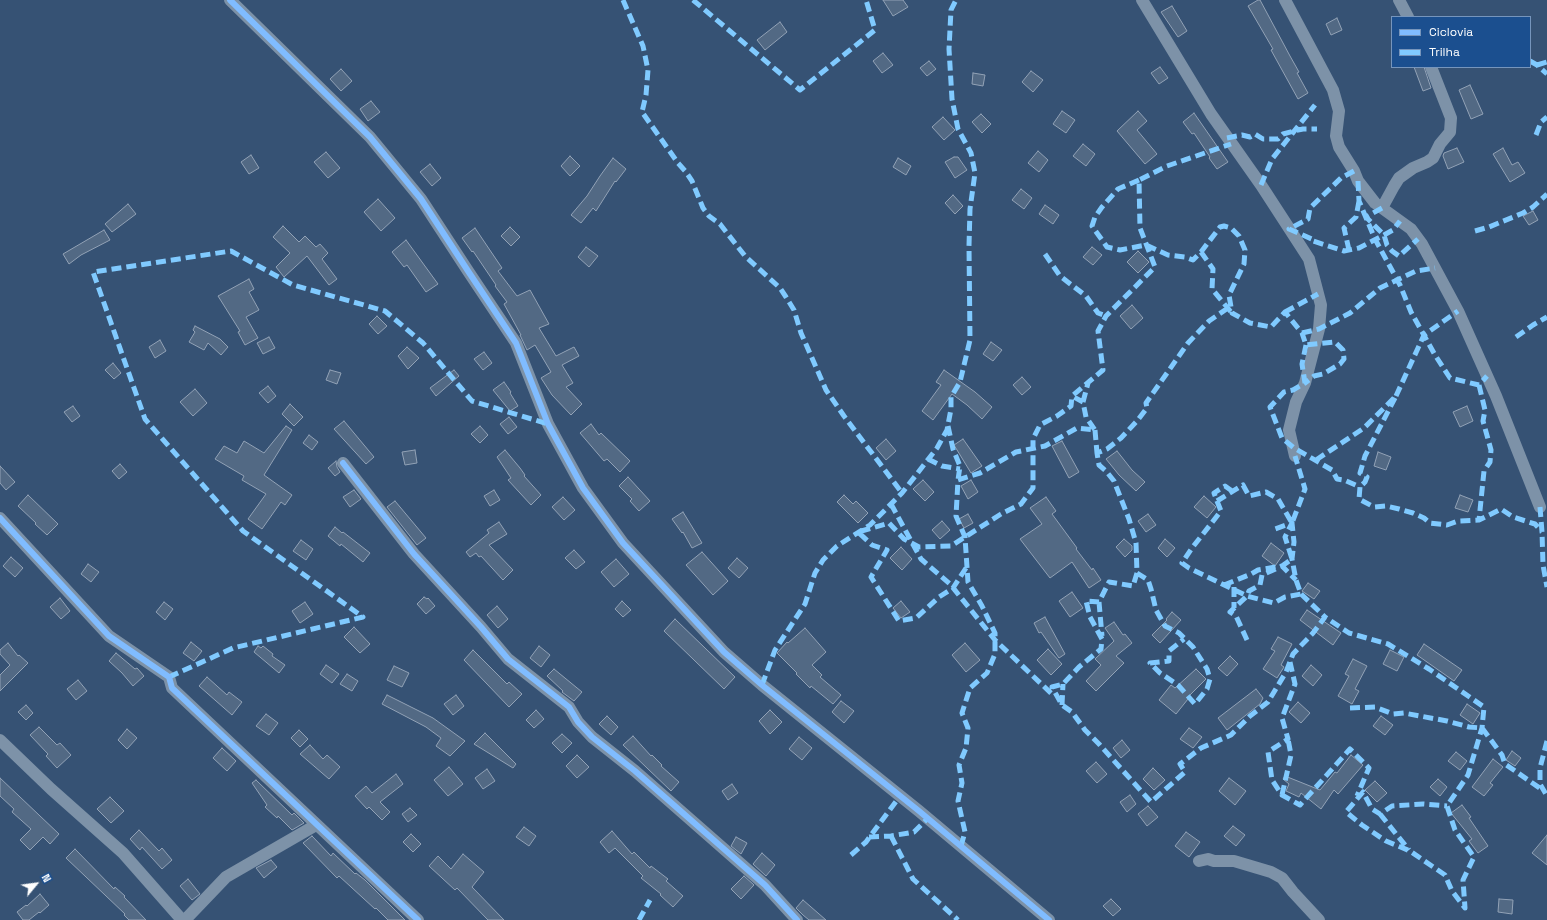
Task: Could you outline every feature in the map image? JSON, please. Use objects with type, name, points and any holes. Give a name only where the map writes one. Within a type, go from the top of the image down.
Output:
[{"type":"street","points":[[230,0],[370,137],[421,199],[516,343],[552,431],[583,488],[623,543],[724,652],[762,685],[920,811],[1049,920]]},
{"type":"street","points":[[1142,0],[1211,114],[1261,185],[1308,259],[1321,304],[1319,329],[1305,383],[1296,402],[1289,430],[1295,456]]},
{"type":"street","points":[[1285,0],[1333,90],[1339,111],[1336,136],[1337,142],[1354,171],[1358,181],[1375,203],[1410,229],[1422,244],[1458,311],[1496,396],[1540,507],[1547,497]]},
{"type":"street","points":[[1399,0],[1407,16]]},
{"type":"street","points":[[1382,208],[1399,178],[1413,168],[1433,158],[1440,144],[1450,132],[1451,118],[1431,68]]},
{"type":"street","points":[[343,463],[414,554],[481,627],[508,659],[569,707],[578,722],[592,737],[635,771],[765,885],[797,920]]},
{"type":"street","points":[[0,518],[109,636],[169,676],[172,688],[418,920]]},
{"type":"street","points":[[0,740],[51,789],[123,853],[184,920],[226,877],[316,825]]},
{"type":"street","points":[[1199,861],[1208,859],[1214,861],[1234,862],[1271,872],[1282,878],[1298,898],[1319,920]]},
{"type":"building","points":[[883,0],[903,0],[908,7],[893,16]]},
{"type":"building","points":[[1260,0],[1299,72],[1297,73],[1308,93],[1298,99],[1271,50],[1273,49],[1248,6]]},
{"type":"building","points":[[1172,6],[1187,31],[1178,37],[1161,12]]},
{"type":"building","points":[[1337,18],[1342,30],[1331,35],[1326,24]]},
{"type":"building","points":[[780,22],[787,32],[765,50],[757,40]]},
{"type":"building","points":[[883,53],[893,65],[882,73],[873,61]]},
{"type":"building","points":[[929,61],[936,69],[927,76],[920,68]]},
{"type":"building","points":[[1160,67],[1168,78],[1159,84],[1151,73]]},
{"type":"building","points":[[1414,68],[1424,68],[1431,88],[1423,91]]},
{"type":"building","points":[[341,69],[352,81],[341,91],[330,79]]},
{"type":"building","points":[[1031,71],[1043,80],[1033,92],[1022,82]]},
{"type":"building","points":[[973,73],[985,75],[983,86],[972,84]]},
{"type":"building","points":[[1470,85],[1483,114],[1471,119],[1459,90]]},
{"type":"building","points":[[371,101],[380,112],[368,121],[360,109]]},
{"type":"building","points":[[1062,111],[1075,120],[1066,133],[1053,124]]},
{"type":"building","points":[[1138,111],[1147,121],[1137,130],[1157,154],[1145,164],[1117,131]]},
{"type":"building","points":[[1194,113],[1228,162],[1217,169],[1194,133],[1192,134],[1183,122]]},
{"type":"building","points":[[981,114],[991,124],[982,133],[972,122]]},
{"type":"building","points":[[943,117],[955,130],[944,140],[932,127]]},
{"type":"building","points":[[1083,144],[1095,154],[1086,166],[1073,156]]},
{"type":"building","points":[[1457,148],[1464,162],[1448,169],[1443,156],[1444,153]]},
{"type":"building","points":[[1503,148],[1512,165],[1518,162],[1525,173],[1510,182],[1493,154]]},
{"type":"building","points":[[1038,151],[1048,160],[1039,172],[1028,163]]},
{"type":"building","points":[[326,152],[340,168],[328,178],[314,162]]},
{"type":"building","points":[[251,155],[259,168],[249,174],[241,162]]},
{"type":"building","points":[[570,156],[580,166],[570,176],[561,166]]},
{"type":"building","points":[[954,157],[958,157],[967,170],[955,178],[945,162]]},
{"type":"building","points":[[613,158],[626,169],[616,182],[615,181],[596,211],[593,208],[581,223],[571,215],[587,196]]},
{"type":"building","points":[[898,158],[911,166],[906,175],[893,167]]},
{"type":"building","points":[[430,164],[441,178],[432,186],[420,172]]},
{"type":"building","points":[[1021,189],[1032,198],[1024,209],[1012,200]]},
{"type":"building","points":[[953,195],[963,206],[955,214],[945,203]]},
{"type":"building","points":[[378,199],[395,218],[381,231],[364,212]]},
{"type":"building","points":[[128,204],[136,214],[112,232],[105,224]]},
{"type":"building","points":[[1045,205],[1059,215],[1053,224],[1039,214]]},
{"type":"building","points":[[1533,211],[1538,220],[1529,225],[1523,216]]},
{"type":"building","points":[[283,226],[299,242],[305,236],[316,247],[320,244],[328,253],[322,259],[337,279],[329,285],[307,256],[284,277],[276,267],[290,253],[273,237]]},
{"type":"building","points":[[510,227],[520,237],[511,246],[501,236]]},
{"type":"building","points":[[475,228],[502,268],[498,271],[517,296],[530,290],[549,324],[539,328],[556,356],[574,347],[579,356],[562,365],[573,383],[566,387],[582,404],[571,415],[552,395],[541,378],[551,372],[535,345],[527,350],[521,335],[504,304],[507,302],[473,251],[472,252],[462,238]]},
{"type":"building","points":[[104,230],[110,240],[81,255],[69,264],[63,254]]},
{"type":"building","points":[[406,240],[438,284],[426,292],[407,265],[404,267],[392,252]]},
{"type":"building","points":[[586,247],[598,256],[589,267],[578,257]]},
{"type":"building","points":[[1092,247],[1102,255],[1093,265],[1083,257]]},
{"type":"building","points":[[1138,251],[1149,262],[1138,273],[1127,262]]},
{"type":"building","points":[[249,279],[254,289],[249,292],[259,310],[246,317],[258,338],[245,345],[238,332],[240,331],[218,296]]},
{"type":"building","points":[[1132,305],[1143,318],[1131,329],[1120,316]]},
{"type":"building","points":[[377,316],[387,326],[378,334],[369,324]]},
{"type":"building","points":[[195,326],[220,339],[228,347],[221,355],[208,343],[204,350],[189,342],[195,332],[193,330]]},
{"type":"building","points":[[269,337],[275,348],[263,354],[257,343]]},
{"type":"building","points":[[160,340],[166,351],[155,358],[149,347]]},
{"type":"building","points":[[991,342],[1002,350],[993,361],[983,354]]},
{"type":"building","points":[[407,347],[419,358],[408,369],[398,356]]},
{"type":"building","points":[[484,352],[492,363],[483,370],[474,359]]},
{"type":"building","points":[[113,363],[121,373],[114,379],[105,370]]},
{"type":"building","points":[[330,370],[341,373],[337,384],[326,380]]},
{"type":"building","points":[[454,370],[459,376],[436,396],[430,388]]},
{"type":"building","points":[[944,370],[975,392],[992,407],[982,419],[952,394],[933,420],[922,411],[941,385],[936,382]]},
{"type":"building","points":[[1022,377],[1031,387],[1022,395],[1013,385]]},
{"type":"building","points":[[504,382],[518,406],[510,411],[493,390]]},
{"type":"building","points":[[268,386],[276,396],[268,403],[259,393]]},
{"type":"building","points":[[195,389],[207,403],[193,416],[180,402]]},
{"type":"building","points":[[290,404],[303,417],[294,426],[282,414]]},
{"type":"building","points":[[73,406],[80,416],[72,422],[64,412]]},
{"type":"building","points":[[1467,406],[1473,421],[1460,427],[1453,412]]},
{"type":"building","points":[[509,417],[517,427],[508,434],[500,424]]},
{"type":"building","points":[[344,421],[374,457],[366,464],[334,429]]},
{"type":"building","points":[[591,424],[599,435],[601,433],[630,461],[620,472],[607,459],[604,461],[580,433]]},
{"type":"building","points":[[286,426],[292,430],[264,475],[292,495],[285,505],[281,502],[262,529],[248,519],[266,494],[242,480],[244,476],[215,459],[224,446],[237,453],[244,441],[264,453]]},
{"type":"building","points":[[480,426],[488,435],[480,443],[471,434]]},
{"type":"building","points":[[309,435],[318,442],[312,450],[303,443]]},
{"type":"building","points":[[886,439],[896,451],[886,460],[876,448]]},
{"type":"building","points":[[963,439],[982,466],[971,473],[954,445]]},
{"type":"building","points":[[1062,441],[1079,472],[1069,478],[1052,446]]},
{"type":"building","points":[[415,450],[417,463],[405,465],[402,452]]},
{"type":"building","points":[[505,450],[520,468],[525,475],[524,476],[541,495],[531,505],[508,480],[511,478],[497,457]]},
{"type":"building","points":[[1117,451],[1132,470],[1145,482],[1136,491],[1119,475],[1106,459]]},
{"type":"building","points":[[1378,452],[1391,457],[1386,470],[1374,466]]},
{"type":"building","points":[[336,461],[340,472],[335,476],[328,468]]},
{"type":"building","points":[[120,464],[127,472],[119,479],[112,471]]},
{"type":"building","points":[[0,466],[15,482],[6,490],[0,483]]},
{"type":"building","points":[[628,477],[650,501],[639,511],[630,501],[632,499],[619,486]]},
{"type":"building","points":[[923,480],[934,492],[925,501],[913,489]]},
{"type":"building","points":[[971,480],[978,492],[968,499],[961,486]]},
{"type":"building","points":[[354,490],[361,499],[350,507],[343,497]]},
{"type":"building","points":[[494,490],[500,500],[490,506],[484,496]]},
{"type":"building","points":[[28,495],[58,524],[47,535],[18,506]]},
{"type":"building","points":[[844,495],[853,504],[856,501],[868,513],[858,523],[837,502]]},
{"type":"building","points":[[1460,495],[1473,500],[1468,512],[1455,508]]},
{"type":"building","points":[[1204,496],[1216,507],[1207,518],[1194,507]]},
{"type":"building","points":[[563,497],[575,510],[564,520],[552,507]]},
{"type":"building","points":[[1046,497],[1056,511],[1052,514],[1077,548],[1076,549],[1092,570],[1093,568],[1101,580],[1089,588],[1072,562],[1050,578],[1020,539],[1042,524],[1030,508]]},
{"type":"building","points":[[395,501],[426,538],[417,545],[387,507]]},
{"type":"building","points":[[683,512],[702,543],[692,548],[683,532],[682,533],[672,519]]},
{"type":"building","points":[[968,514],[973,523],[964,528],[959,519]]},
{"type":"building","points":[[1148,514],[1156,525],[1146,532],[1138,521]]},
{"type":"building","points":[[942,521],[950,530],[940,539],[932,530]]},
{"type":"building","points":[[499,522],[507,534],[489,545],[513,570],[503,580],[481,556],[479,557],[476,553],[470,557],[466,552],[489,533],[487,530]]},
{"type":"building","points":[[335,527],[370,553],[363,562],[341,544],[340,546],[328,536]]},
{"type":"building","points":[[1124,539],[1132,546],[1132,550],[1125,557],[1116,547]]},
{"type":"building","points":[[1165,539],[1175,548],[1167,557],[1158,548]]},
{"type":"building","points":[[301,540],[313,549],[306,560],[293,551]]},
{"type":"building","points":[[1271,543],[1284,553],[1275,566],[1262,556]]},
{"type":"building","points":[[901,547],[912,559],[902,570],[890,558]]},
{"type":"building","points":[[574,550],[585,562],[576,569],[565,558]]},
{"type":"building","points":[[702,552],[728,581],[713,595],[686,565]]},
{"type":"building","points":[[11,557],[23,568],[15,577],[3,566]]},
{"type":"building","points":[[737,558],[748,568],[739,578],[728,568]]},
{"type":"building","points":[[616,559],[629,574],[614,587],[601,572]]},
{"type":"building","points":[[88,564],[99,572],[91,582],[81,574]]},
{"type":"building","points":[[1308,583],[1320,591],[1314,599],[1302,591]]},
{"type":"building","points":[[1072,592],[1083,608],[1070,617],[1059,601]]},
{"type":"building","points":[[424,597],[427,599],[428,598],[435,606],[426,614],[417,604]]},
{"type":"building","points":[[60,598],[70,611],[61,619],[50,607]]},
{"type":"building","points":[[622,601],[631,610],[623,617],[615,609]]},
{"type":"building","points":[[901,601],[910,612],[901,618],[893,608]]},
{"type":"building","points":[[164,602],[173,609],[165,620],[156,612]]},
{"type":"building","points":[[305,602],[313,614],[300,623],[292,611]]},
{"type":"building","points":[[497,606],[508,619],[498,628],[487,615]]},
{"type":"building","points":[[1307,610],[1341,633],[1333,645],[1300,620]]},
{"type":"building","points":[[1172,612],[1181,620],[1160,643],[1152,635],[1167,620],[1166,619]]},
{"type":"building","points":[[1045,617],[1065,654],[1059,658],[1041,632],[1039,633],[1034,623]]},
{"type":"building","points":[[675,619],[735,677],[724,689],[664,631]]},
{"type":"building","points":[[1114,622],[1123,635],[1125,634],[1132,643],[1116,656],[1124,663],[1096,691],[1086,681],[1101,665],[1095,659],[1114,641],[1105,628]]},
{"type":"building","points":[[354,627],[370,644],[360,653],[344,637]]},
{"type":"building","points":[[805,628],[826,652],[812,665],[822,675],[820,677],[841,695],[833,704],[811,686],[810,688],[777,653],[787,642],[788,643]]},
{"type":"building","points":[[1278,637],[1292,644],[1281,665],[1284,667],[1277,678],[1263,669],[1275,651],[1271,649]]},
{"type":"building","points":[[191,642],[202,651],[194,661],[183,653]]},
{"type":"building","points":[[8,643],[18,656],[19,655],[28,663],[0,691],[0,675],[10,665],[0,654],[0,650]]},
{"type":"building","points":[[965,643],[980,660],[966,672],[952,655]]},
{"type":"building","points":[[1424,644],[1462,670],[1454,681],[1417,655]]},
{"type":"building","points":[[258,646],[261,648],[263,646],[273,654],[272,656],[285,665],[279,673],[254,652]]},
{"type":"building","points":[[539,646],[550,655],[541,667],[530,658]]},
{"type":"building","points":[[1048,649],[1062,664],[1051,675],[1037,660]]},
{"type":"building","points":[[473,650],[507,684],[509,682],[522,694],[509,707],[464,660]]},
{"type":"building","points":[[1390,650],[1404,657],[1397,671],[1383,664]]},
{"type":"building","points":[[116,653],[135,669],[137,668],[144,676],[133,686],[109,661]]},
{"type":"building","points":[[1230,656],[1238,664],[1227,676],[1218,668]]},
{"type":"building","points":[[1353,659],[1367,666],[1355,689],[1359,691],[1352,704],[1338,696],[1349,676],[1345,674]]},
{"type":"building","points":[[326,665],[339,674],[332,683],[320,674]]},
{"type":"building","points":[[1311,665],[1322,675],[1313,686],[1302,676]]},
{"type":"building","points":[[394,666],[409,673],[402,687],[387,680]]},
{"type":"building","points":[[554,669],[582,692],[574,701],[562,692],[563,691],[547,676]]},
{"type":"building","points":[[1196,669],[1206,679],[1187,698],[1188,699],[1176,714],[1159,700],[1171,685],[1175,688]]},
{"type":"building","points":[[347,674],[358,681],[352,691],[340,684]]},
{"type":"building","points":[[207,677],[227,695],[229,692],[242,702],[232,715],[199,686]]},
{"type":"building","points":[[78,680],[87,691],[76,700],[67,689]]},
{"type":"building","points":[[1256,689],[1263,698],[1260,704],[1227,730],[1218,718]]},
{"type":"building","points":[[387,695],[433,718],[465,741],[450,756],[436,746],[441,738],[426,727],[382,704]]},
{"type":"building","points":[[456,695],[464,706],[453,715],[444,704]]},
{"type":"building","points":[[841,701],[854,711],[844,723],[832,712]]},
{"type":"building","points":[[1298,702],[1310,713],[1301,723],[1289,712]]},
{"type":"building","points":[[1467,704],[1480,713],[1473,724],[1460,715]]},
{"type":"building","points":[[26,705],[33,713],[26,720],[18,712]]},
{"type":"building","points":[[536,710],[544,719],[534,728],[526,720]]},
{"type":"building","points":[[770,710],[782,722],[770,734],[759,721]]},
{"type":"building","points":[[266,714],[278,723],[269,735],[256,726]]},
{"type":"building","points":[[607,716],[618,727],[611,735],[599,724]]},
{"type":"building","points":[[1381,716],[1393,725],[1385,735],[1373,726]]},
{"type":"building","points":[[39,727],[57,745],[60,743],[71,755],[57,768],[46,756],[48,754],[30,735]]},
{"type":"building","points":[[1189,728],[1202,737],[1193,748],[1180,739]]},
{"type":"building","points":[[127,729],[137,738],[127,749],[118,740]]},
{"type":"building","points":[[299,730],[308,739],[300,747],[291,738]]},
{"type":"building","points":[[485,733],[516,764],[513,768],[474,744]]},
{"type":"building","points":[[562,734],[572,743],[562,753],[552,743]]},
{"type":"building","points":[[633,736],[651,756],[652,755],[662,765],[661,766],[679,782],[671,791],[623,745]]},
{"type":"building","points":[[799,737],[812,748],[802,760],[789,749]]},
{"type":"building","points":[[1122,740],[1130,750],[1121,758],[1113,748]]},
{"type":"building","points":[[310,745],[323,759],[327,755],[340,767],[329,779],[300,754]]},
{"type":"building","points":[[222,748],[236,761],[227,771],[213,758]]},
{"type":"building","points":[[1512,751],[1521,758],[1515,766],[1506,760]]},
{"type":"building","points":[[1456,752],[1467,761],[1460,770],[1448,761]]},
{"type":"building","points":[[577,755],[589,767],[577,778],[566,766]]},
{"type":"building","points":[[1351,755],[1363,765],[1338,794],[1334,790],[1321,809],[1301,793],[1299,797],[1286,791],[1289,784],[1283,779],[1285,776],[1320,790],[1335,772],[1337,773]]},
{"type":"building","points":[[1493,759],[1503,767],[1490,783],[1493,785],[1484,796],[1472,787]]},
{"type":"building","points":[[1096,762],[1107,774],[1097,783],[1086,771]]},
{"type":"building","points":[[449,767],[463,784],[448,796],[434,780]]},
{"type":"building","points":[[1153,768],[1165,780],[1154,790],[1143,779]]},
{"type":"building","points":[[487,769],[495,781],[483,789],[475,778]]},
{"type":"building","points":[[396,774],[403,784],[380,802],[390,812],[382,820],[369,807],[367,809],[355,796],[366,786],[372,793]]},
{"type":"building","points":[[0,778],[59,834],[50,844],[43,837],[30,850],[20,840],[31,829],[12,812],[14,809],[0,796]]},
{"type":"building","points":[[1229,778],[1246,791],[1235,805],[1219,791]]},
{"type":"building","points":[[1438,779],[1447,787],[1440,796],[1430,787]]},
{"type":"building","points":[[256,780],[292,815],[294,813],[304,823],[292,830],[278,816],[277,818],[265,807],[267,805],[252,783]]},
{"type":"building","points":[[1375,781],[1387,793],[1377,802],[1365,790]]},
{"type":"building","points":[[732,784],[738,793],[728,800],[722,791]]},
{"type":"building","points":[[1130,795],[1136,804],[1127,812],[1120,802]]},
{"type":"building","points":[[110,797],[124,811],[111,823],[97,809]]},
{"type":"building","points":[[1462,805],[1488,846],[1478,853],[1469,841],[1472,839],[1451,813]]},
{"type":"building","points":[[1148,806],[1158,817],[1147,826],[1138,814]]},
{"type":"building","points":[[410,808],[417,815],[408,822],[402,814]]},
{"type":"building","points":[[1233,826],[1245,835],[1236,846],[1224,836]]},
{"type":"building","points":[[524,827],[536,836],[529,846],[516,837]]},
{"type":"building","points":[[139,830],[159,851],[162,848],[172,860],[162,869],[142,847],[140,850],[130,839]]},
{"type":"building","points":[[612,831],[632,854],[634,852],[650,868],[651,866],[668,879],[666,881],[683,896],[673,907],[660,895],[661,894],[641,878],[643,876],[615,848],[609,853],[600,842]]},
{"type":"building","points":[[1186,832],[1200,842],[1189,857],[1175,846]]},
{"type":"building","points":[[411,834],[421,844],[413,852],[403,842]]},
{"type":"building","points":[[1547,835],[1547,865],[1532,853]]},
{"type":"building","points":[[312,836],[331,856],[333,853],[355,874],[356,873],[365,880],[405,920],[388,920],[339,876],[337,878],[303,843]]},
{"type":"building","points":[[736,837],[747,843],[741,854],[731,846]]},
{"type":"building","points":[[75,849],[114,889],[115,887],[125,896],[124,897],[146,920],[129,920],[124,915],[125,914],[66,858]]},
{"type":"building","points":[[762,853],[775,865],[766,876],[753,864]]},
{"type":"building","points":[[463,854],[484,872],[472,887],[504,920],[488,920],[457,888],[455,890],[429,866],[438,856],[451,869]]},
{"type":"building","points":[[271,860],[277,867],[264,878],[256,868]]},
{"type":"building","points":[[744,876],[754,885],[741,899],[731,889]]},
{"type":"building","points":[[188,879],[200,894],[192,900],[180,886]]},
{"type":"building","points":[[40,894],[49,905],[29,920],[23,920],[17,912],[26,905],[27,906]]},
{"type":"building","points":[[1111,899],[1121,909],[1113,916],[1103,906]]},
{"type":"building","points":[[1499,899],[1513,900],[1512,914],[1498,912]]},
{"type":"building","points":[[803,900],[826,920],[809,920],[803,915],[796,908]]},
{"type":"marked path","points":[[623,0],[643,46],[648,70],[646,95],[642,112],[692,181],[703,208],[709,216],[720,224],[745,256],[780,288],[794,310],[801,333],[826,390],[902,493]]},
{"type":"marked path","points":[[693,0],[800,90],[875,30],[866,0]]},
{"type":"marked path","points":[[762,685],[775,650],[805,604],[815,573],[823,560],[837,546],[870,525],[902,493],[937,448],[947,430],[951,409],[951,397],[960,382],[970,340],[970,209],[975,173],[971,153],[958,129],[952,99],[949,49],[951,10],[956,0]]},
{"type":"marked path","points":[[1531,62],[1547,74]]},
{"type":"marked path","points":[[1537,65],[1547,62]]},
{"type":"marked path","points":[[1261,185],[1272,159],[1315,105]]},
{"type":"marked path","points":[[1536,135],[1541,122],[1547,117]]},
{"type":"marked path","points":[[1227,138],[1242,135],[1250,137],[1255,134],[1263,139],[1278,139],[1283,134],[1294,131],[1303,129],[1317,129]]},
{"type":"marked path","points":[[961,846],[965,832],[958,801],[962,783],[959,765],[966,748],[968,728],[962,713],[970,688],[987,673],[995,654],[995,633],[968,582],[965,537],[956,516],[958,480],[980,473],[1016,452],[1045,446],[1077,428],[1095,430],[1086,417],[1083,402],[1072,396],[1103,370],[1098,331],[1106,316],[1155,267],[1140,228],[1139,180],[1167,166],[1231,144]]},
{"type":"marked path","points":[[1354,171],[1341,178],[1310,208],[1308,219],[1289,229],[1314,240],[1313,241],[1344,251],[1359,248],[1384,235],[1393,230],[1400,221]]},
{"type":"marked path","points":[[1139,180],[1118,189],[1095,217],[1092,226],[1107,247],[1120,250],[1146,245],[1168,255],[1185,257],[1193,260],[1220,227],[1224,226],[1231,228],[1239,236],[1245,250],[1244,264],[1229,295],[1232,313],[1250,323],[1271,327],[1285,312],[1302,333],[1306,345],[1335,342],[1343,350],[1344,359],[1340,364],[1323,374],[1314,376],[1305,383]]},
{"type":"marked path","points":[[1358,181],[1359,201],[1375,239],[1400,285],[1411,312],[1435,355],[1450,378],[1479,385],[1487,376]]},
{"type":"marked path","points":[[1475,231],[1523,213],[1533,207],[1547,194]]},
{"type":"marked path","points":[[1349,250],[1344,228],[1356,217],[1359,201]]},
{"type":"marked path","points":[[1382,208],[1366,217],[1384,235],[1387,245],[1392,251],[1399,256],[1418,239]]},
{"type":"marked path","points":[[169,677],[233,648],[363,617],[243,531],[145,419],[93,272],[231,251],[293,285],[385,311],[423,343],[472,401],[548,424]]},
{"type":"marked path","points":[[1201,252],[1213,269],[1212,289],[1231,312]]},
{"type":"marked path","points":[[1045,254],[1060,276],[1086,296],[1098,313],[1106,316]]},
{"type":"marked path","points":[[1302,333],[1319,329],[1350,313],[1380,288],[1416,271],[1435,268]]},
{"type":"marked path","points":[[1285,312],[1318,294]]},
{"type":"marked path","points":[[1228,308],[1209,321],[1188,343],[1146,403],[1147,408],[1137,421],[1121,438],[1107,449],[1097,453],[1099,465],[1114,481],[1129,519],[1136,543],[1137,573],[1133,586],[1109,582],[1099,602],[1086,601],[1090,617],[1102,639],[1101,649],[1079,667],[1063,684],[1052,687],[1062,705],[1072,712],[1085,730],[1151,802],[1185,772],[1180,764],[1201,748],[1231,735],[1250,716],[1268,702],[1286,672],[1293,654],[1313,633],[1325,617],[1349,633],[1388,644],[1429,669],[1484,707],[1482,728],[1468,775],[1447,806],[1455,830],[1474,857],[1463,880],[1465,908],[1452,891],[1445,875],[1410,851],[1386,841],[1346,812],[1363,792],[1372,809],[1380,814],[1392,806],[1423,804],[1447,806]]},
{"type":"marked path","points":[[1396,396],[1424,335],[1458,311]]},
{"type":"marked path","points":[[1516,337],[1547,317]]},
{"type":"marked path","points":[[1306,345],[1302,364],[1305,383],[1293,390],[1284,392],[1270,407],[1282,438],[1294,448],[1332,470],[1337,479],[1344,480],[1360,487],[1359,499],[1374,507],[1386,506],[1399,509],[1413,513],[1424,518],[1430,523],[1447,525],[1458,521],[1479,520],[1501,509],[1513,517],[1535,524],[1542,532]]},
{"type":"marked path","points":[[1083,402],[1088,383]]},
{"type":"marked path","points":[[1479,385],[1485,410],[1483,421],[1491,450],[1490,462],[1484,471],[1479,520]]},
{"type":"marked path","points":[[966,568],[953,588],[939,597],[916,618],[899,621],[871,577],[887,550],[872,545],[858,532],[889,523],[904,539],[919,547],[951,546],[1001,514],[1021,504],[1033,488],[1033,439],[1040,425],[1057,416],[1071,406],[1072,396]]},
{"type":"marked path","points":[[1316,460],[1364,428],[1396,396],[1365,456],[1360,473],[1367,477],[1365,482],[1360,487]]},
{"type":"marked path","points":[[948,426],[953,449],[960,466],[958,480]]},
{"type":"marked path","points":[[1095,430],[1097,453]]},
{"type":"marked path","points":[[1232,491],[1225,486],[1214,493],[1217,501],[1243,485],[1249,496],[1266,492],[1278,499],[1292,523],[1305,489],[1295,456]]},
{"type":"marked path","points":[[928,459],[942,466],[960,469]]},
{"type":"marked path","points":[[1217,501],[1221,511],[1182,563],[1189,568],[1247,596],[1274,603],[1285,597],[1301,594],[1296,580],[1292,559],[1294,542],[1292,523]]},
{"type":"marked path","points":[[891,504],[921,559],[950,584],[995,640],[1054,696]]},
{"type":"marked path","points":[[1540,507],[1543,565],[1547,587]]},
{"type":"marked path","points":[[1224,585],[1258,570],[1282,566],[1292,559],[1285,537],[1292,523],[1272,530]]},
{"type":"marked path","points":[[1247,640],[1236,616],[1230,612],[1247,596],[1249,591],[1260,585],[1262,575],[1282,566],[1296,580]]},
{"type":"marked path","points":[[1137,573],[1148,580],[1156,610],[1165,626],[1179,633],[1193,647],[1207,669],[1210,679],[1207,689],[1195,704],[1178,685],[1160,673],[1150,663],[1169,661],[1169,651],[1184,639]]},
{"type":"marked path","points":[[1234,587],[1234,608]]},
{"type":"marked path","points":[[1301,594],[1325,617]]},
{"type":"marked path","points":[[1099,602],[1102,636]]},
{"type":"marked path","points":[[1290,662],[1295,684],[1282,718],[1288,739],[1268,752],[1272,780],[1282,795],[1300,805],[1350,749],[1369,768],[1357,796]]},
{"type":"marked path","points":[[1062,705],[1063,684]]},
{"type":"marked path","points":[[1350,708],[1375,707],[1393,714],[1404,713],[1447,721],[1469,727],[1482,728],[1502,755],[1505,764],[1544,791]]},
{"type":"marked path","points":[[1282,795],[1291,755],[1288,739]]},
{"type":"marked path","points":[[1547,741],[1540,768],[1540,784],[1547,796]]},
{"type":"marked path","points":[[851,855],[866,842],[900,796]]},
{"type":"marked path","points":[[1380,814],[1409,850]]},
{"type":"marked path","points":[[869,837],[891,836],[914,832],[928,818]]},
{"type":"marked path","points":[[891,836],[913,879],[958,920]]},
{"type":"marked path","points":[[639,920],[650,900]]},
{"type":"cycle path","points":[[230,0],[370,137],[421,199],[516,343],[548,424],[583,488],[623,543],[724,652],[762,685],[919,811],[1049,920]]},
{"type":"cycle path","points":[[343,463],[414,554],[481,627],[508,659],[569,707],[578,722],[592,737],[635,771],[765,885],[797,920]]},
{"type":"cycle path","points":[[0,518],[109,636],[169,677],[172,688],[418,920]]}]
